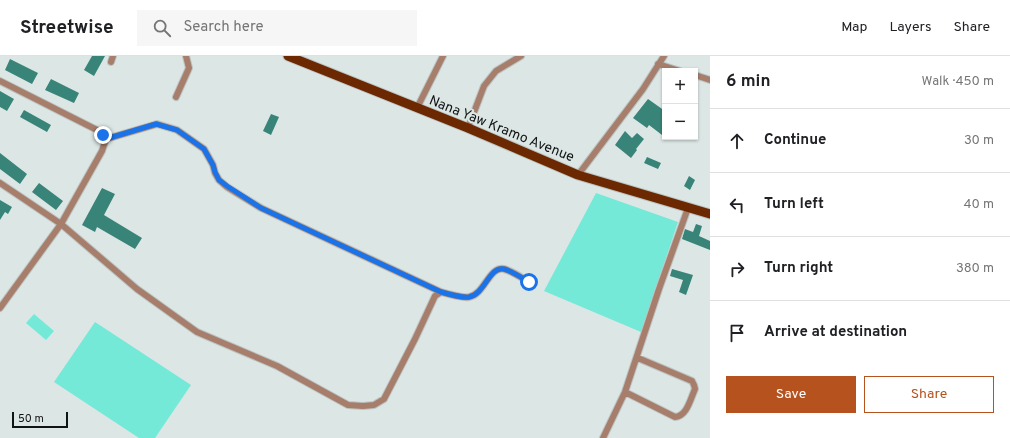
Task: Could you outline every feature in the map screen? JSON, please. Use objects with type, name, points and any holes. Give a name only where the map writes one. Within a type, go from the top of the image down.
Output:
[{"type":"main road","name":"Nana Yaw Kramo Avenue","points":[[288,56],[468,128],[578,175],[710,214]]},
{"type":"street","points":[[176,97],[189,68],[186,56]]},
{"type":"street","points":[[417,108],[443,56]]},
{"type":"street","points":[[468,128],[484,86],[496,72],[521,56]]},
{"type":"street","points":[[578,175],[643,89],[664,56]]},
{"type":"street","points":[[658,64],[671,68]]},
{"type":"street","points":[[698,76],[710,80]]},
{"type":"street","points":[[0,81],[99,131],[106,139]]},
{"type":"street","points":[[106,139],[156,124],[177,130],[204,149],[219,180],[261,208],[441,292],[469,297],[486,284],[492,272],[497,269],[504,269],[529,282]]},
{"type":"street","points":[[0,308],[61,224],[102,151],[106,139]]},
{"type":"street","points":[[0,183],[61,224],[137,288],[197,332],[277,366],[348,405],[374,405],[384,399],[415,339],[431,303],[435,296],[441,292]]},
{"type":"street","points":[[603,438],[625,392],[638,358],[659,290],[688,208]]},
{"type":"street","points":[[625,392],[675,417],[684,414],[695,389],[692,381],[638,358]]},
{"type":"green space","points":[[596,193],[678,222],[641,332],[544,291]]},
{"type":"green space","points":[[34,314],[54,331],[46,340],[26,323]]},
{"type":"green space","points":[[95,322],[191,385],[155,438],[139,438],[54,382]]},
{"type":"building","points":[[92,56],[105,56],[94,76],[84,70]]},
{"type":"building","points":[[10,59],[38,73],[32,84],[5,70]]},
{"type":"building","points":[[51,79],[79,93],[74,103],[45,90]]},
{"type":"building","points":[[0,91],[14,99],[7,111],[0,107]]},
{"type":"building","points":[[648,99],[662,109],[662,135],[649,125],[647,128],[633,118]]},
{"type":"building","points":[[24,110],[51,125],[47,132],[20,117]]},
{"type":"building","points":[[271,114],[279,117],[271,135],[263,131]]},
{"type":"building","points":[[625,131],[632,138],[637,133],[644,139],[631,158],[615,145]]},
{"type":"building","points":[[0,153],[27,174],[20,184],[0,169]]},
{"type":"building","points":[[647,157],[661,163],[658,169],[644,163]]},
{"type":"building","points":[[689,176],[695,180],[690,190],[684,186]]},
{"type":"building","points":[[39,183],[63,201],[56,210],[32,192]]},
{"type":"building","points":[[102,188],[115,194],[104,215],[142,238],[135,249],[97,227],[95,232],[82,225]]},
{"type":"building","points":[[0,200],[12,207],[8,214],[5,212],[0,220]]},
{"type":"building","points":[[696,224],[702,226],[699,236],[710,241],[710,250],[682,239],[685,229],[693,232]]},
{"type":"building","points":[[672,269],[693,275],[686,295],[679,292],[683,280],[670,276]]},
{"type":"route","points":[[103,135],[106,139],[135,129],[156,124],[177,130],[204,149],[219,180],[261,208],[441,292],[469,297],[486,284],[492,272],[497,269],[504,269],[529,282]]}]
